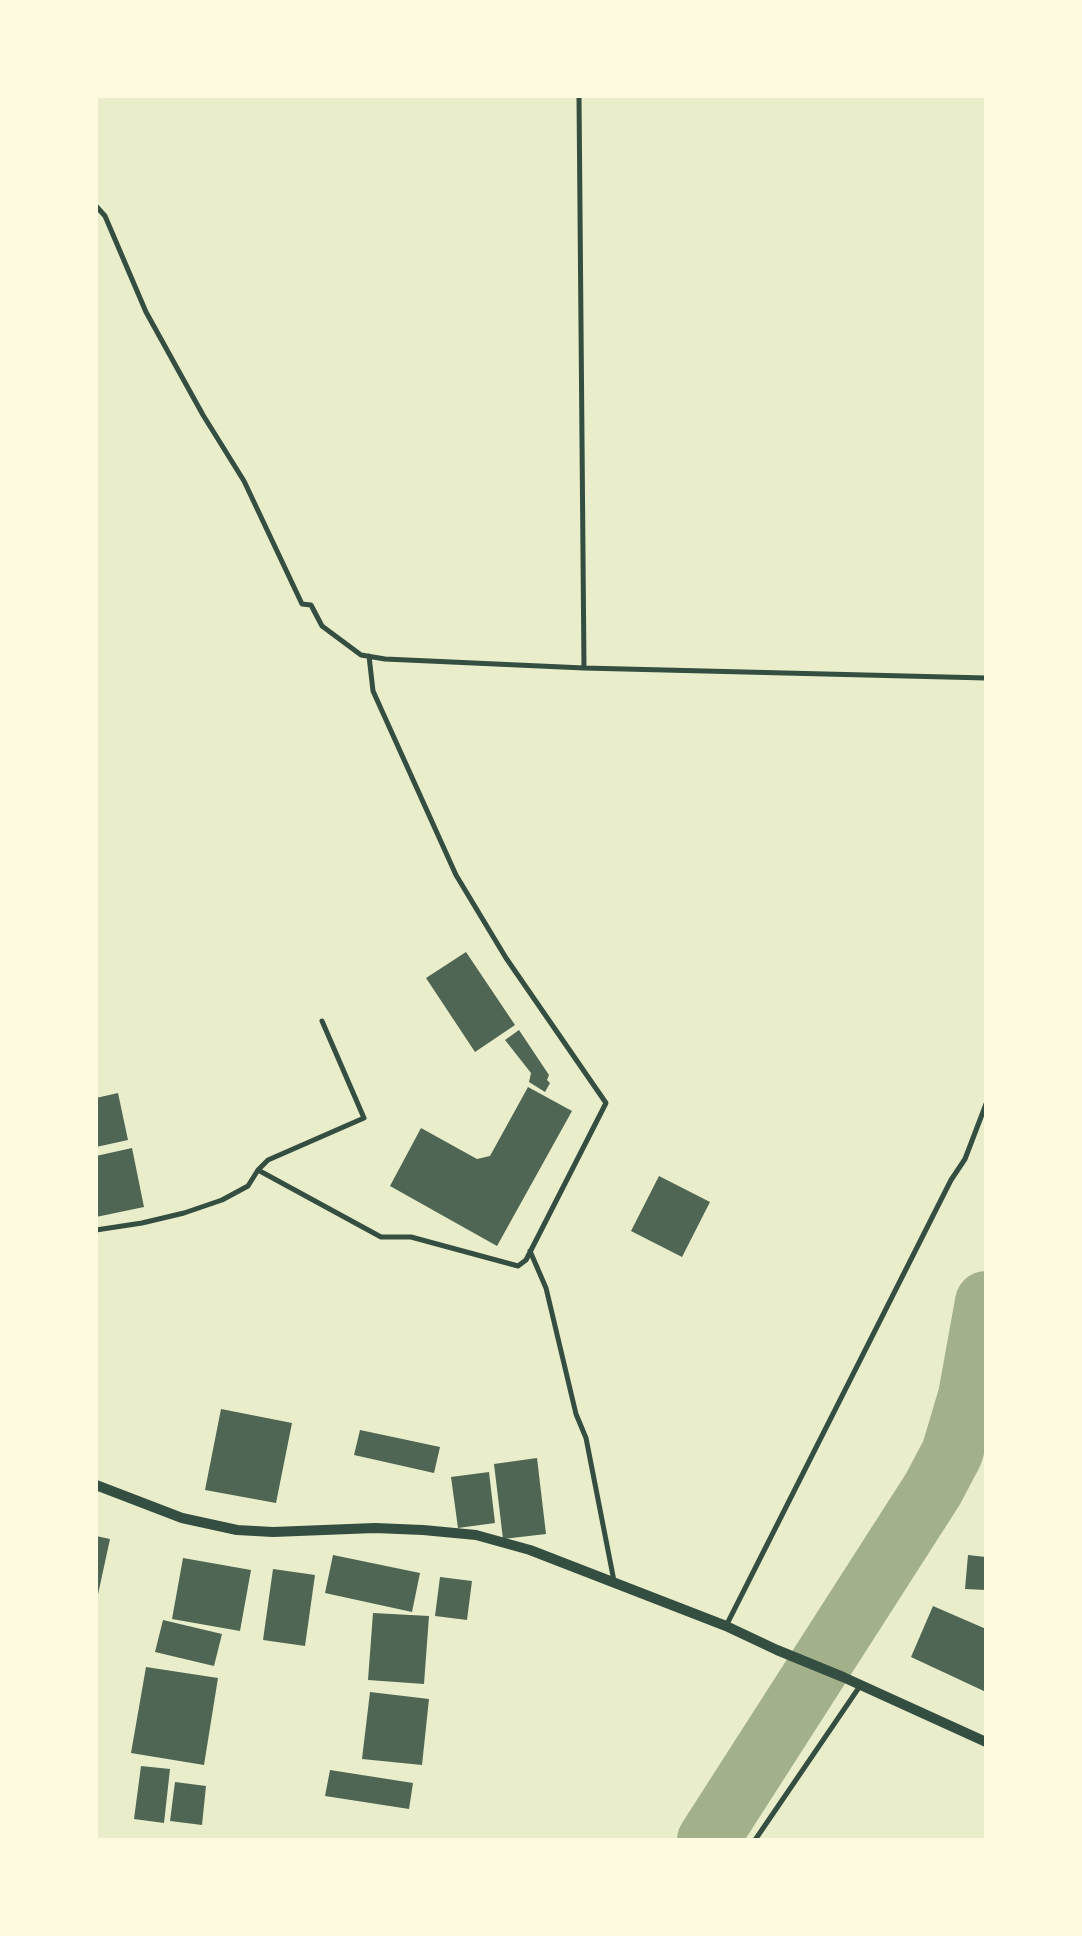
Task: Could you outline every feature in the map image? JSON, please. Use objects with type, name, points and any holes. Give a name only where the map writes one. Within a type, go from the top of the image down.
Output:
[{"type":"main road","points":[[96,1485],[182,1518],[237,1530],[274,1532],[375,1528],[423,1530],[476,1536],[530,1550],[726,1626],[986,1742]]},
{"type":"street","points":[[579,96],[584,668]]},
{"type":"street","points":[[96,206],[105,216],[146,312],[203,415],[244,481],[302,604],[311,604],[322,626],[361,655],[385,659],[584,668],[986,678]]},
{"type":"street","points":[[258,1170],[381,1237],[411,1237],[518,1266],[526,1260],[606,1103],[506,958],[456,875],[373,691],[368,656]]},
{"type":"street","points":[[96,1230],[142,1223],[176,1215],[222,1200],[248,1186],[258,1170],[268,1160],[364,1118],[322,1021]]},
{"type":"street","points":[[726,1626],[951,1180],[965,1159],[986,1104]]},
{"type":"street","points":[[530,1251],[546,1288],[576,1414],[586,1438],[614,1581]]},
{"type":"street","points":[[755,1840],[860,1686]]},
{"type":"building","points":[[466,952],[515,1025],[475,1052],[426,978]]},
{"type":"building","points":[[519,1030],[549,1075],[547,1080],[550,1083],[545,1092],[529,1082],[531,1073],[505,1040]]},
{"type":"building","points":[[528,1087],[572,1111],[497,1246],[390,1186],[421,1128],[477,1159],[490,1156]]},
{"type":"building","points":[[118,1093],[128,1140],[96,1147],[96,1098]]},
{"type":"building","points":[[132,1148],[144,1207],[96,1217],[96,1156]]},
{"type":"building","points":[[659,1176],[710,1202],[682,1257],[631,1231]]},
{"type":"building","points":[[221,1409],[292,1423],[276,1503],[205,1490]]},
{"type":"building","points":[[360,1430],[440,1447],[434,1473],[354,1455]]},
{"type":"building","points":[[537,1458],[546,1534],[503,1539],[494,1464]]},
{"type":"building","points":[[489,1472],[495,1523],[458,1528],[451,1477]]},
{"type":"building","points":[[96,1536],[110,1539],[97,1599],[96,1599]]},
{"type":"building","points":[[333,1555],[420,1573],[412,1612],[325,1593]]},
{"type":"building","points":[[968,1555],[986,1557],[986,1590],[965,1589]]},
{"type":"building","points":[[183,1558],[251,1570],[240,1631],[172,1619]]},
{"type":"building","points":[[273,1569],[315,1575],[305,1646],[263,1640]]},
{"type":"building","points":[[440,1577],[472,1581],[467,1620],[435,1616]]},
{"type":"building","points":[[933,1606],[986,1629],[986,1692],[911,1657]]},
{"type":"building","points":[[373,1613],[429,1616],[424,1684],[368,1680]]},
{"type":"building","points":[[163,1620],[222,1634],[214,1666],[155,1652]]},
{"type":"building","points":[[146,1667],[218,1678],[204,1765],[131,1753]]},
{"type":"building","points":[[370,1692],[429,1699],[422,1765],[362,1759]]},
{"type":"building","points":[[141,1766],[170,1769],[164,1823],[134,1819]]},
{"type":"building","points":[[330,1770],[413,1783],[409,1809],[325,1796]]},
{"type":"building","points":[[175,1782],[206,1786],[202,1825],[170,1821]]},
{"type":"waterway","points":[[708,1840],[933,1489],[952,1453],[969,1396],[986,1302]]}]
